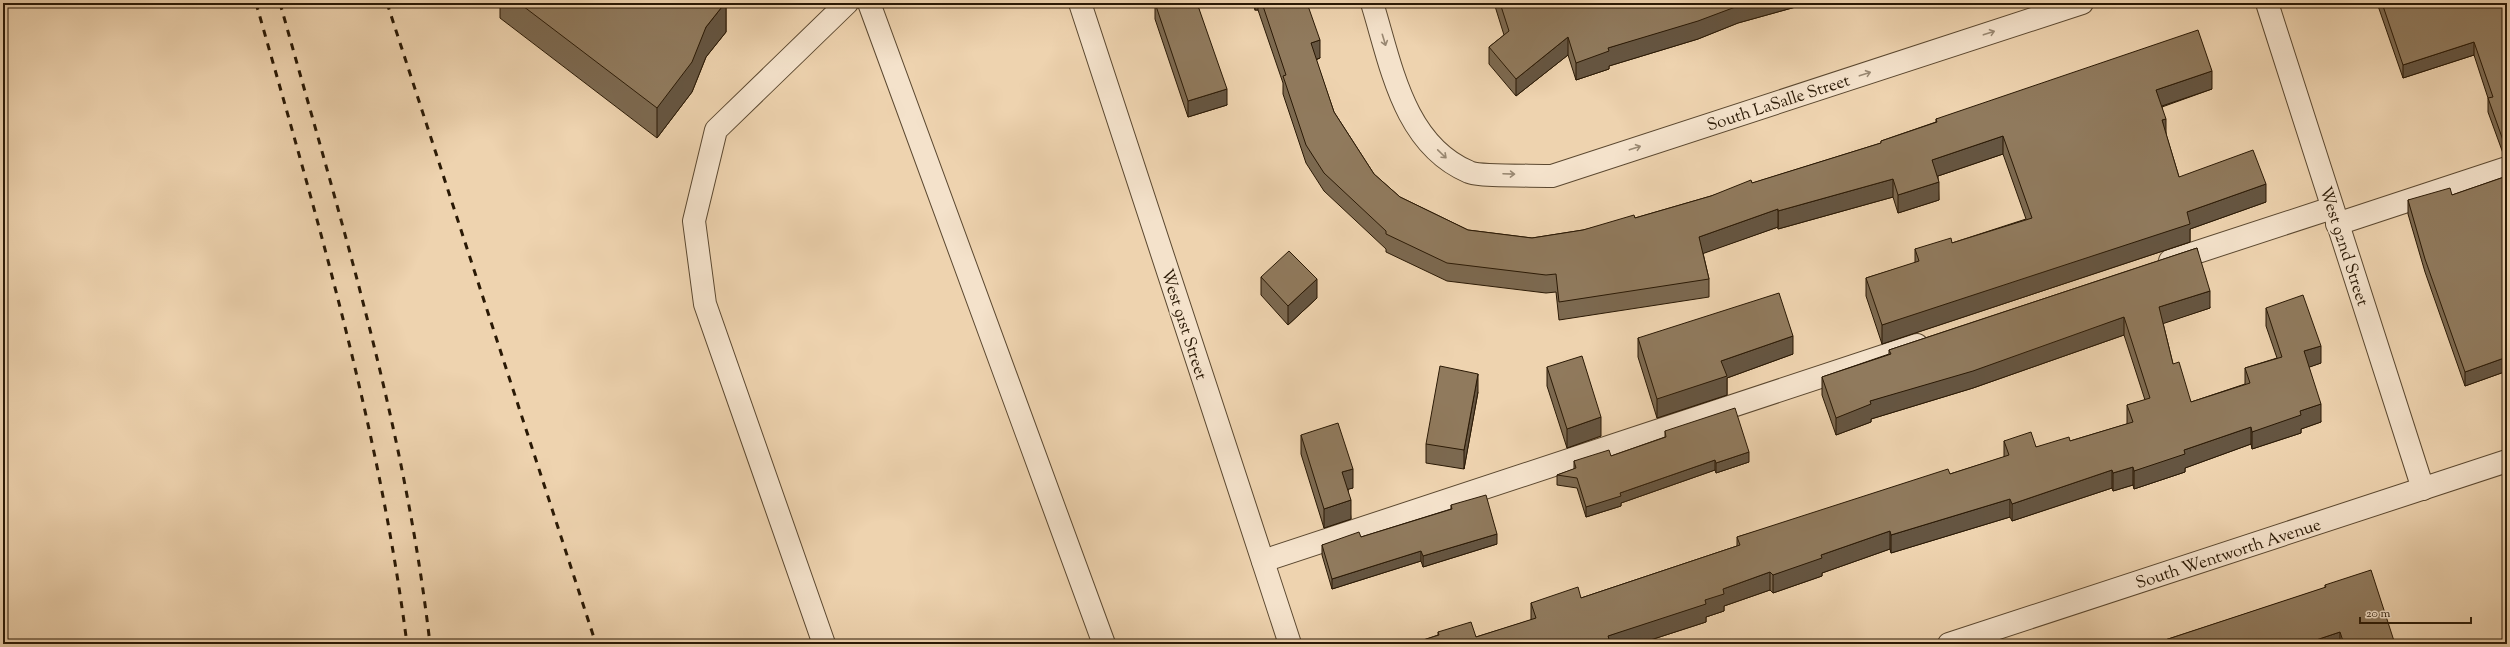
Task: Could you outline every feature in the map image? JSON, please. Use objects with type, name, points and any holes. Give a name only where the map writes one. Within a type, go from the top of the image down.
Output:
[{"type":"street","points":[[824,644],[706,304],[694,221],[716,130],[847,3]]},
{"type":"street","points":[[869,3],[1104,644]]},
{"type":"street","name":"West 91st Street","points":[[1080,3],[1290,644]]},
{"type":"street","name":"South LaSalle Street","points":[[1372,3],[1402,97],[1418,130],[1447,159],[1470,173],[1552,176],[2082,3]]},
{"type":"street","name":"West 92nd Street","points":[[2266,3],[2423,490]]},
{"type":"street","points":[[2151,267],[2507,168]]},
{"type":"street","points":[[1263,561],[1939,338]]},
{"type":"street","name":"South Wentworth Avenue","points":[[1949,644],[2423,490],[2507,461]]},
{"type":"building","points":[[519,3],[725,3],[706,27],[692,62],[657,108]]},
{"type":"building","points":[[1155,3],[1197,3],[1227,89],[1188,101]]},
{"type":"building","points":[[1262,3],[1307,3],[1320,40],[1311,43],[1334,112],[1374,174],[1400,197],[1468,230],[1532,238],[1583,230],[1634,215],[1635,218],[1711,196],[1751,180],[1752,183],[1881,143],[1881,141],[1937,122],[1936,119],[2198,30],[2212,71],[2156,90],[2166,119],[2162,120],[2179,177],[2253,150],[2266,184],[2187,212],[2190,224],[1882,325],[1866,278],[1919,261],[1915,249],[1951,238],[1952,243],[2032,218],[2003,136],[1932,160],[1939,182],[1898,195],[1893,179],[1778,211],[1778,209],[1699,237],[1709,279],[1559,302],[1556,274],[1546,275],[1447,263],[1386,234],[1386,231],[1324,173],[1306,145],[1283,76],[1286,75]]},
{"type":"building","points":[[1500,3],[1747,3],[1698,21],[1608,48],[1609,51],[1576,63],[1568,37],[1516,79],[1489,47],[1509,31]]},
{"type":"building","points":[[2382,3],[2507,3],[2507,143],[2504,143],[2488,98],[2493,97],[2474,42],[2403,65]]},
{"type":"building","points":[[2507,176],[2507,357],[2465,372],[2425,259],[2408,200],[2450,188],[2452,195]]},
{"type":"building","points":[[2197,248],[2210,291],[2159,307],[2173,364],[2179,362],[2191,402],[2250,383],[2245,368],[2282,357],[2266,308],[2303,295],[2321,346],[2304,351],[2321,404],[2300,411],[2301,415],[2252,432],[2251,427],[2184,450],[2185,454],[2134,471],[2133,467],[2113,473],[2112,470],[2012,504],[2010,499],[1891,535],[1890,531],[1821,555],[1822,558],[1773,575],[1770,572],[1723,589],[1724,594],[1705,600],[1706,604],[1608,636],[1609,639],[1595,644],[1413,644],[1439,635],[1438,632],[1471,622],[1476,637],[1536,618],[1531,603],[1578,587],[1581,598],[1740,545],[1737,537],[1948,469],[1950,474],[2009,455],[2004,441],[2031,432],[2036,447],[2069,437],[2070,441],[2133,422],[2127,405],[2150,398],[2124,317],[1973,371],[1870,401],[1871,404],[1836,418],[1822,377],[1891,354],[1889,350]]},
{"type":"building","points":[[1289,251],[1317,279],[1288,306],[1261,277]]},
{"type":"building","points":[[1779,293],[1793,336],[1721,361],[1727,376],[1657,399],[1638,338]]},
{"type":"building","points":[[1582,356],[1601,417],[1567,429],[1547,367]]},
{"type":"building","points":[[1440,366],[1478,374],[1464,450],[1426,444]]},
{"type":"building","points":[[1735,408],[1749,452],[1716,463],[1715,460],[1620,493],[1621,496],[1586,507],[1577,478],[1557,475],[1576,468],[1574,461],[1609,450],[1611,456],[1666,437],[1665,431]]},
{"type":"building","points":[[1338,423],[1353,469],[1342,472],[1351,500],[1324,509],[1301,435]]},
{"type":"building","points":[[1486,495],[1497,534],[1423,556],[1421,551],[1332,579],[1322,545],[1359,532],[1361,537],[1452,509],[1451,505]]},
{"type":"building","points":[[2371,570],[2395,644],[2344,644],[2340,632],[2304,644],[2160,644],[2159,642],[2326,587],[2325,585]]},
{"type":"railway","points":[[256,3],[323,241],[363,401],[395,563],[407,644]]},
{"type":"railway","points":[[280,3],[347,241],[387,401],[419,563],[430,644]]},
{"type":"railway","points":[[387,3],[596,644]]}]
